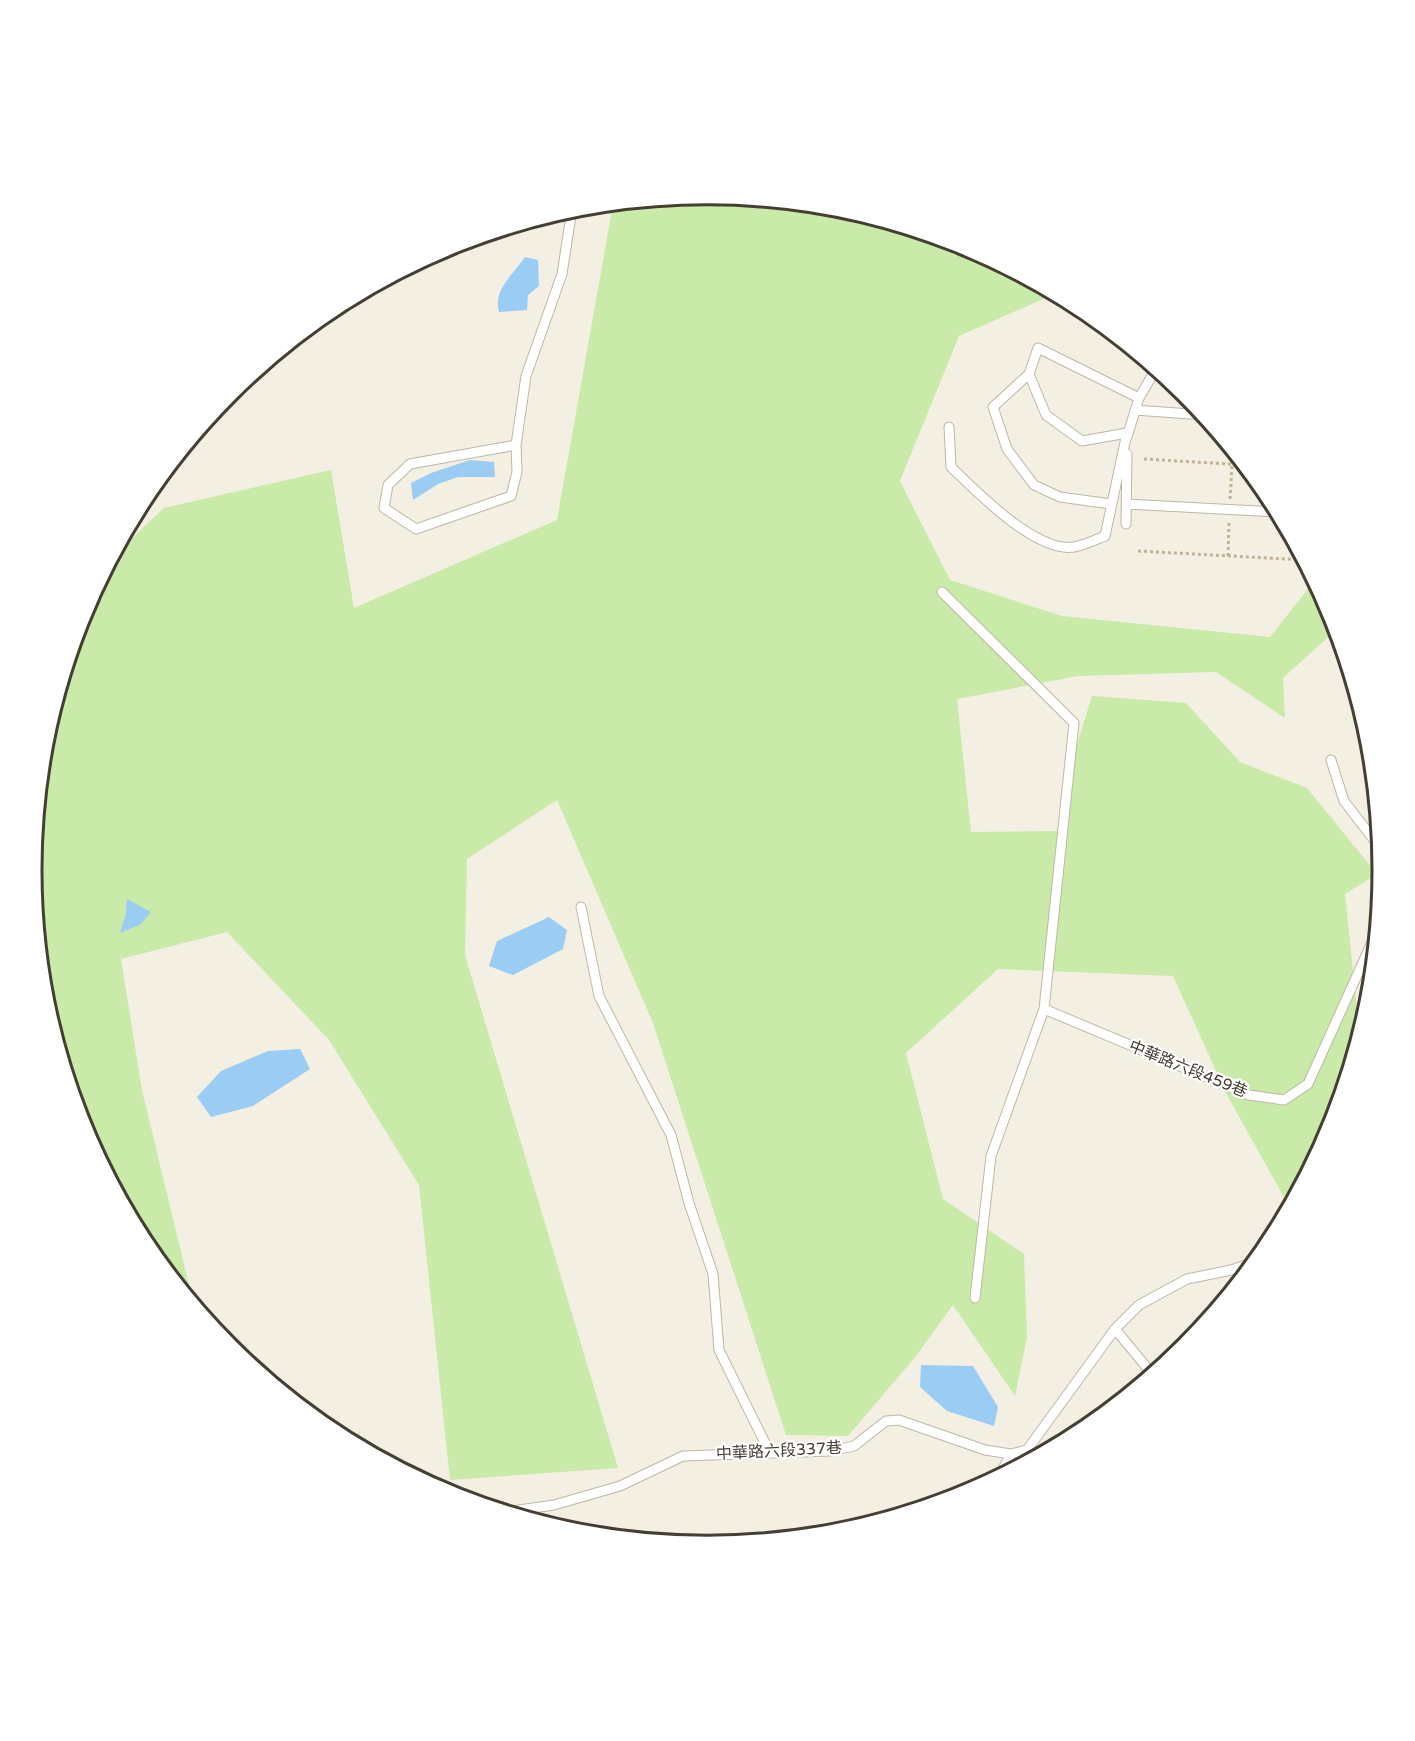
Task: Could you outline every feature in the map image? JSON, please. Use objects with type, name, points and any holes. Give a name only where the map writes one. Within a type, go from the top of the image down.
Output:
[{"type":"lane","points":[[516,445],[410,464],[388,485],[384,508],[416,528],[511,496],[517,472],[516,445],[526,376],[562,273],[570,220]]},
{"type":"lane","points":[[1112,504],[1060,497],[1034,485],[1006,449],[993,407],[1029,374],[1038,348],[1139,398]]},
{"type":"lane","points":[[1029,374],[1046,416],[1082,441],[1127,433]]},
{"type":"lane","points":[[949,427],[951,467],[991,506],[1043,542],[1073,548],[1105,536],[1127,433],[1139,398],[1152,376]]},
{"type":"lane","points":[[1135,410],[1191,414]]},
{"type":"lane","points":[[1126,524],[1127,433]]},
{"type":"lane","points":[[1126,504],[1267,511]]},
{"type":"lane","points":[[942,592],[1074,723],[1044,1009],[991,1156],[975,1298]]},
{"type":"lane","points":[[1331,760],[1344,801],[1372,838]]},
{"type":"lane","points":[[581,908],[599,996],[671,1135],[689,1203],[713,1274],[719,1350],[770,1453]]},
{"type":"lane","name":"中華路六段459巷","points":[[1044,1009],[1249,1095],[1284,1100],[1308,1084],[1368,952]]},
{"type":"lane","points":[[1005,1466],[1011,1454],[1027,1450],[1115,1329],[1139,1305],[1187,1280],[1242,1266]]},
{"type":"lane","points":[[1115,1329],[1148,1369]]},
{"type":"lane","name":"中華路六段337巷","points":[[523,1509],[554,1505],[620,1486],[683,1456],[831,1451],[854,1446],[886,1421],[899,1420],[985,1450],[1011,1454]]},
{"type":"path","points":[[1144,459],[1234,464]]},
{"type":"path","points":[[1138,551],[1295,560]]},
{"type":"green space","points":[[664,206],[751,206],[837,218],[921,240],[1002,274],[1046,298],[959,336],[900,481],[950,580],[1062,616],[1270,637],[1309,587],[1330,636],[1283,678],[1285,718],[1216,672],[1078,676],[957,699],[971,832],[1061,831],[1068,773],[1092,696],[1186,703],[1240,762],[1307,788],[1373,869],[1373,877],[1345,894],[1357,1012],[1338,1084],[1304,1165],[1286,1200],[1227,1095],[1173,976],[998,969],[906,1053],[943,1199],[1024,1254],[1027,1337],[1015,1396],[953,1305],[916,1356],[848,1436],[786,1435],[653,1023],[557,800],[467,859],[465,955],[618,1468],[450,1480],[419,1185],[329,1040],[227,932],[121,959],[142,1090],[190,1288],[154,1240],[131,1203],[93,1125],[77,1084],[65,1043],[55,1000],[43,914],[43,827],[55,741],[77,657],[111,576],[130,540],[164,508],[331,470],[354,608],[557,520],[611,213]]},
{"type":"water","points":[[525,257],[538,260],[539,286],[528,295],[527,310],[499,312],[501,289]]},
{"type":"water","points":[[470,460],[494,462],[495,477],[458,477],[438,484],[413,500],[411,483],[431,473]]},
{"type":"water","points":[[127,899],[151,912],[140,925],[120,933],[126,913]]},
{"type":"water","points":[[549,917],[567,930],[563,949],[513,975],[489,966],[497,941]]},
{"type":"water","points":[[300,1049],[310,1069],[253,1106],[211,1117],[197,1097],[221,1071],[268,1051]]},
{"type":"water","points":[[921,1365],[973,1366],[998,1407],[994,1426],[947,1411],[920,1387]]}]
